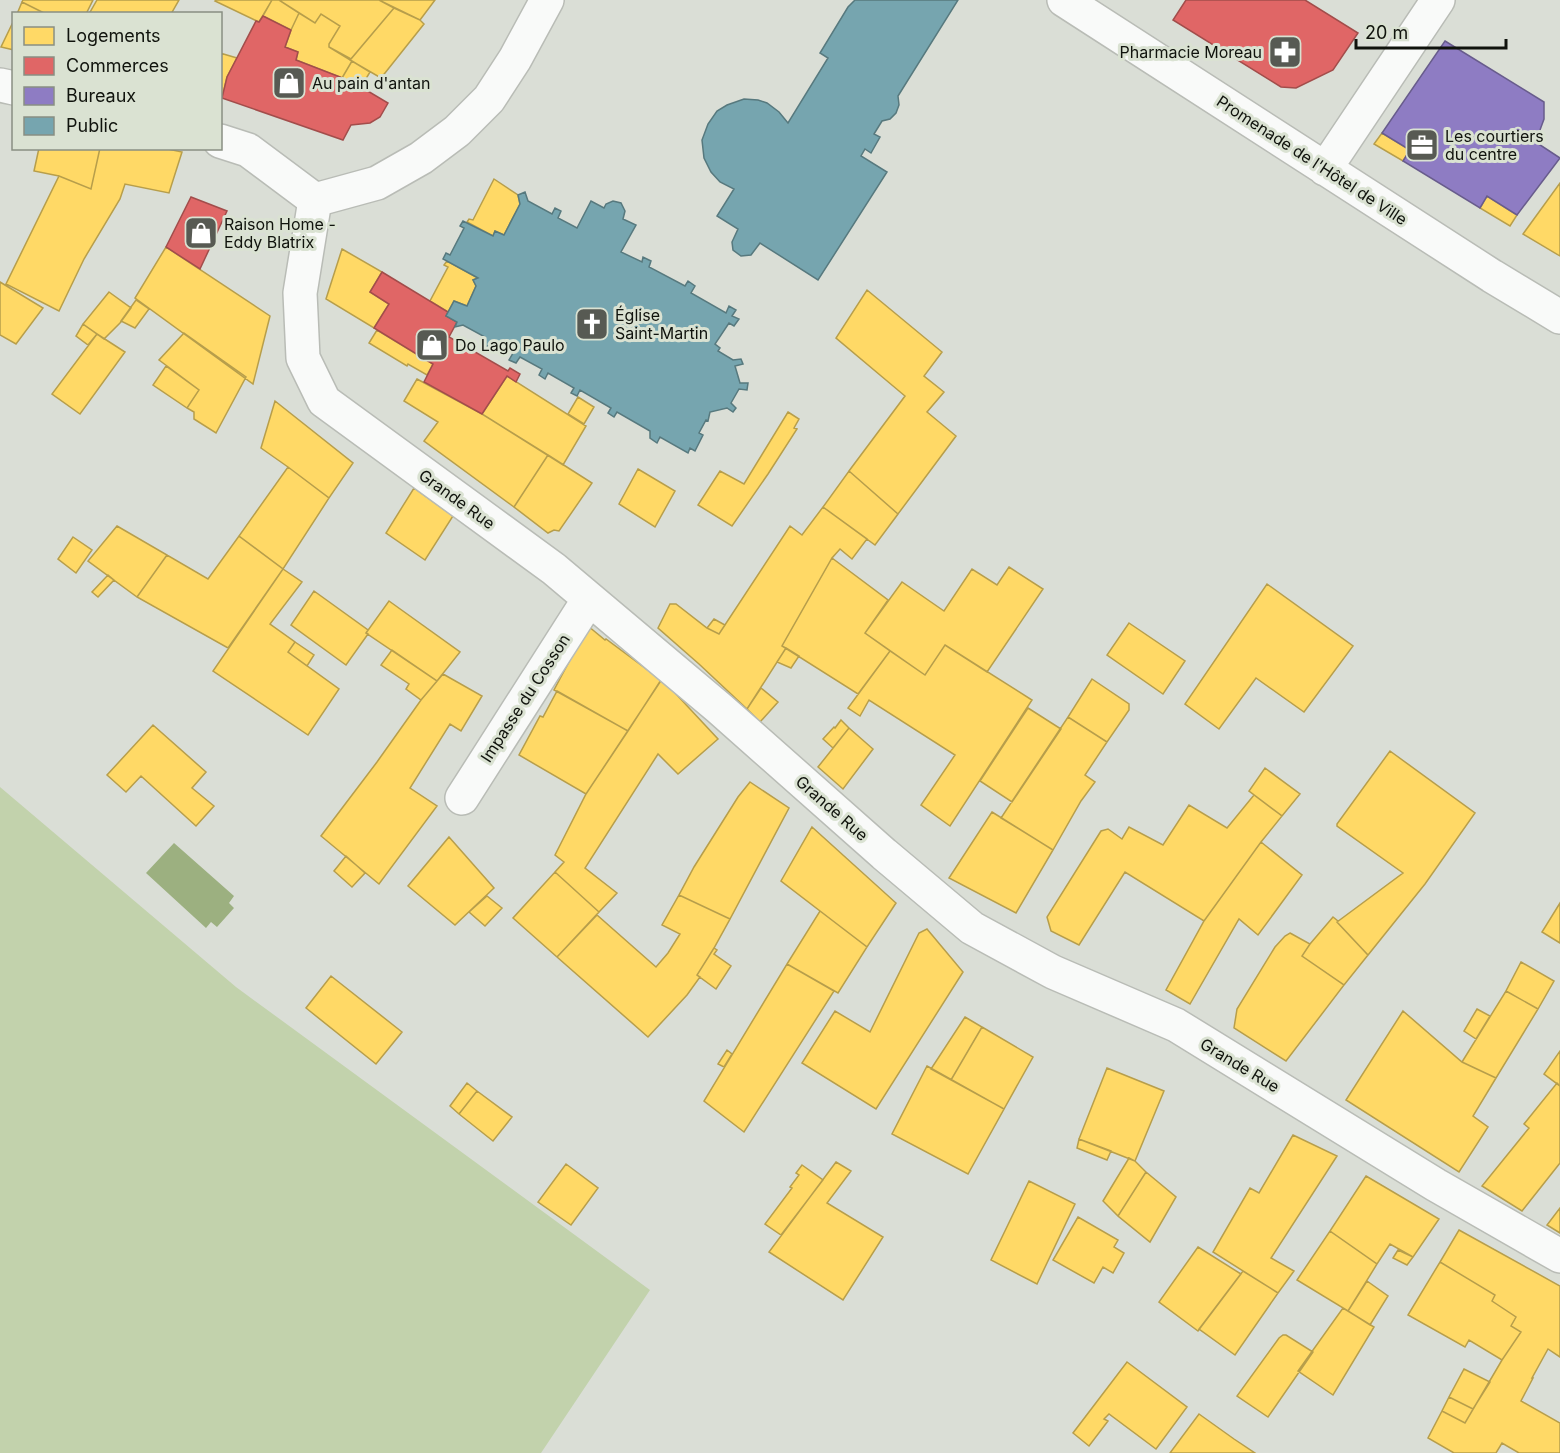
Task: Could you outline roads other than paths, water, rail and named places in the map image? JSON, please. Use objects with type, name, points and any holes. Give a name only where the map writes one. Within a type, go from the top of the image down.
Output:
[{"type":"street","points":[[222,142],[248,150],[315,200],[377,183],[421,158],[457,131],[489,99],[515,59],[547,0]]},
{"type":"street","name":"Promenade de l'Hôtel de Ville","points":[[1064,0],[1492,276],[1560,317]]},
{"type":"street","points":[[1326,169],[1438,0]]},
{"type":"street","name":"Grande Rue","points":[[315,200],[300,293],[303,358],[324,401],[554,570],[718,708],[972,928],[1053,972],[1176,1025],[1436,1185],[1560,1256]]},
{"type":"street","name":"Impasse du Cosson","points":[[462,798],[589,599]]},
{"type":"place","name":"Pharmacie Moreau","points":[[1285,52]]},
{"type":"place","name":"Au pain d'antan","points":[[289,83]]},
{"type":"place","name":"Les courtiers du centre","points":[[1422,145]]},
{"type":"place","name":"Raison Home - Eddy Blatrix","points":[[201,233]]},
{"type":"place","name":"Église Saint-Martin","points":[[592,324]]},
{"type":"place","name":"Do Lago Paulo","points":[[432,345]]}]
